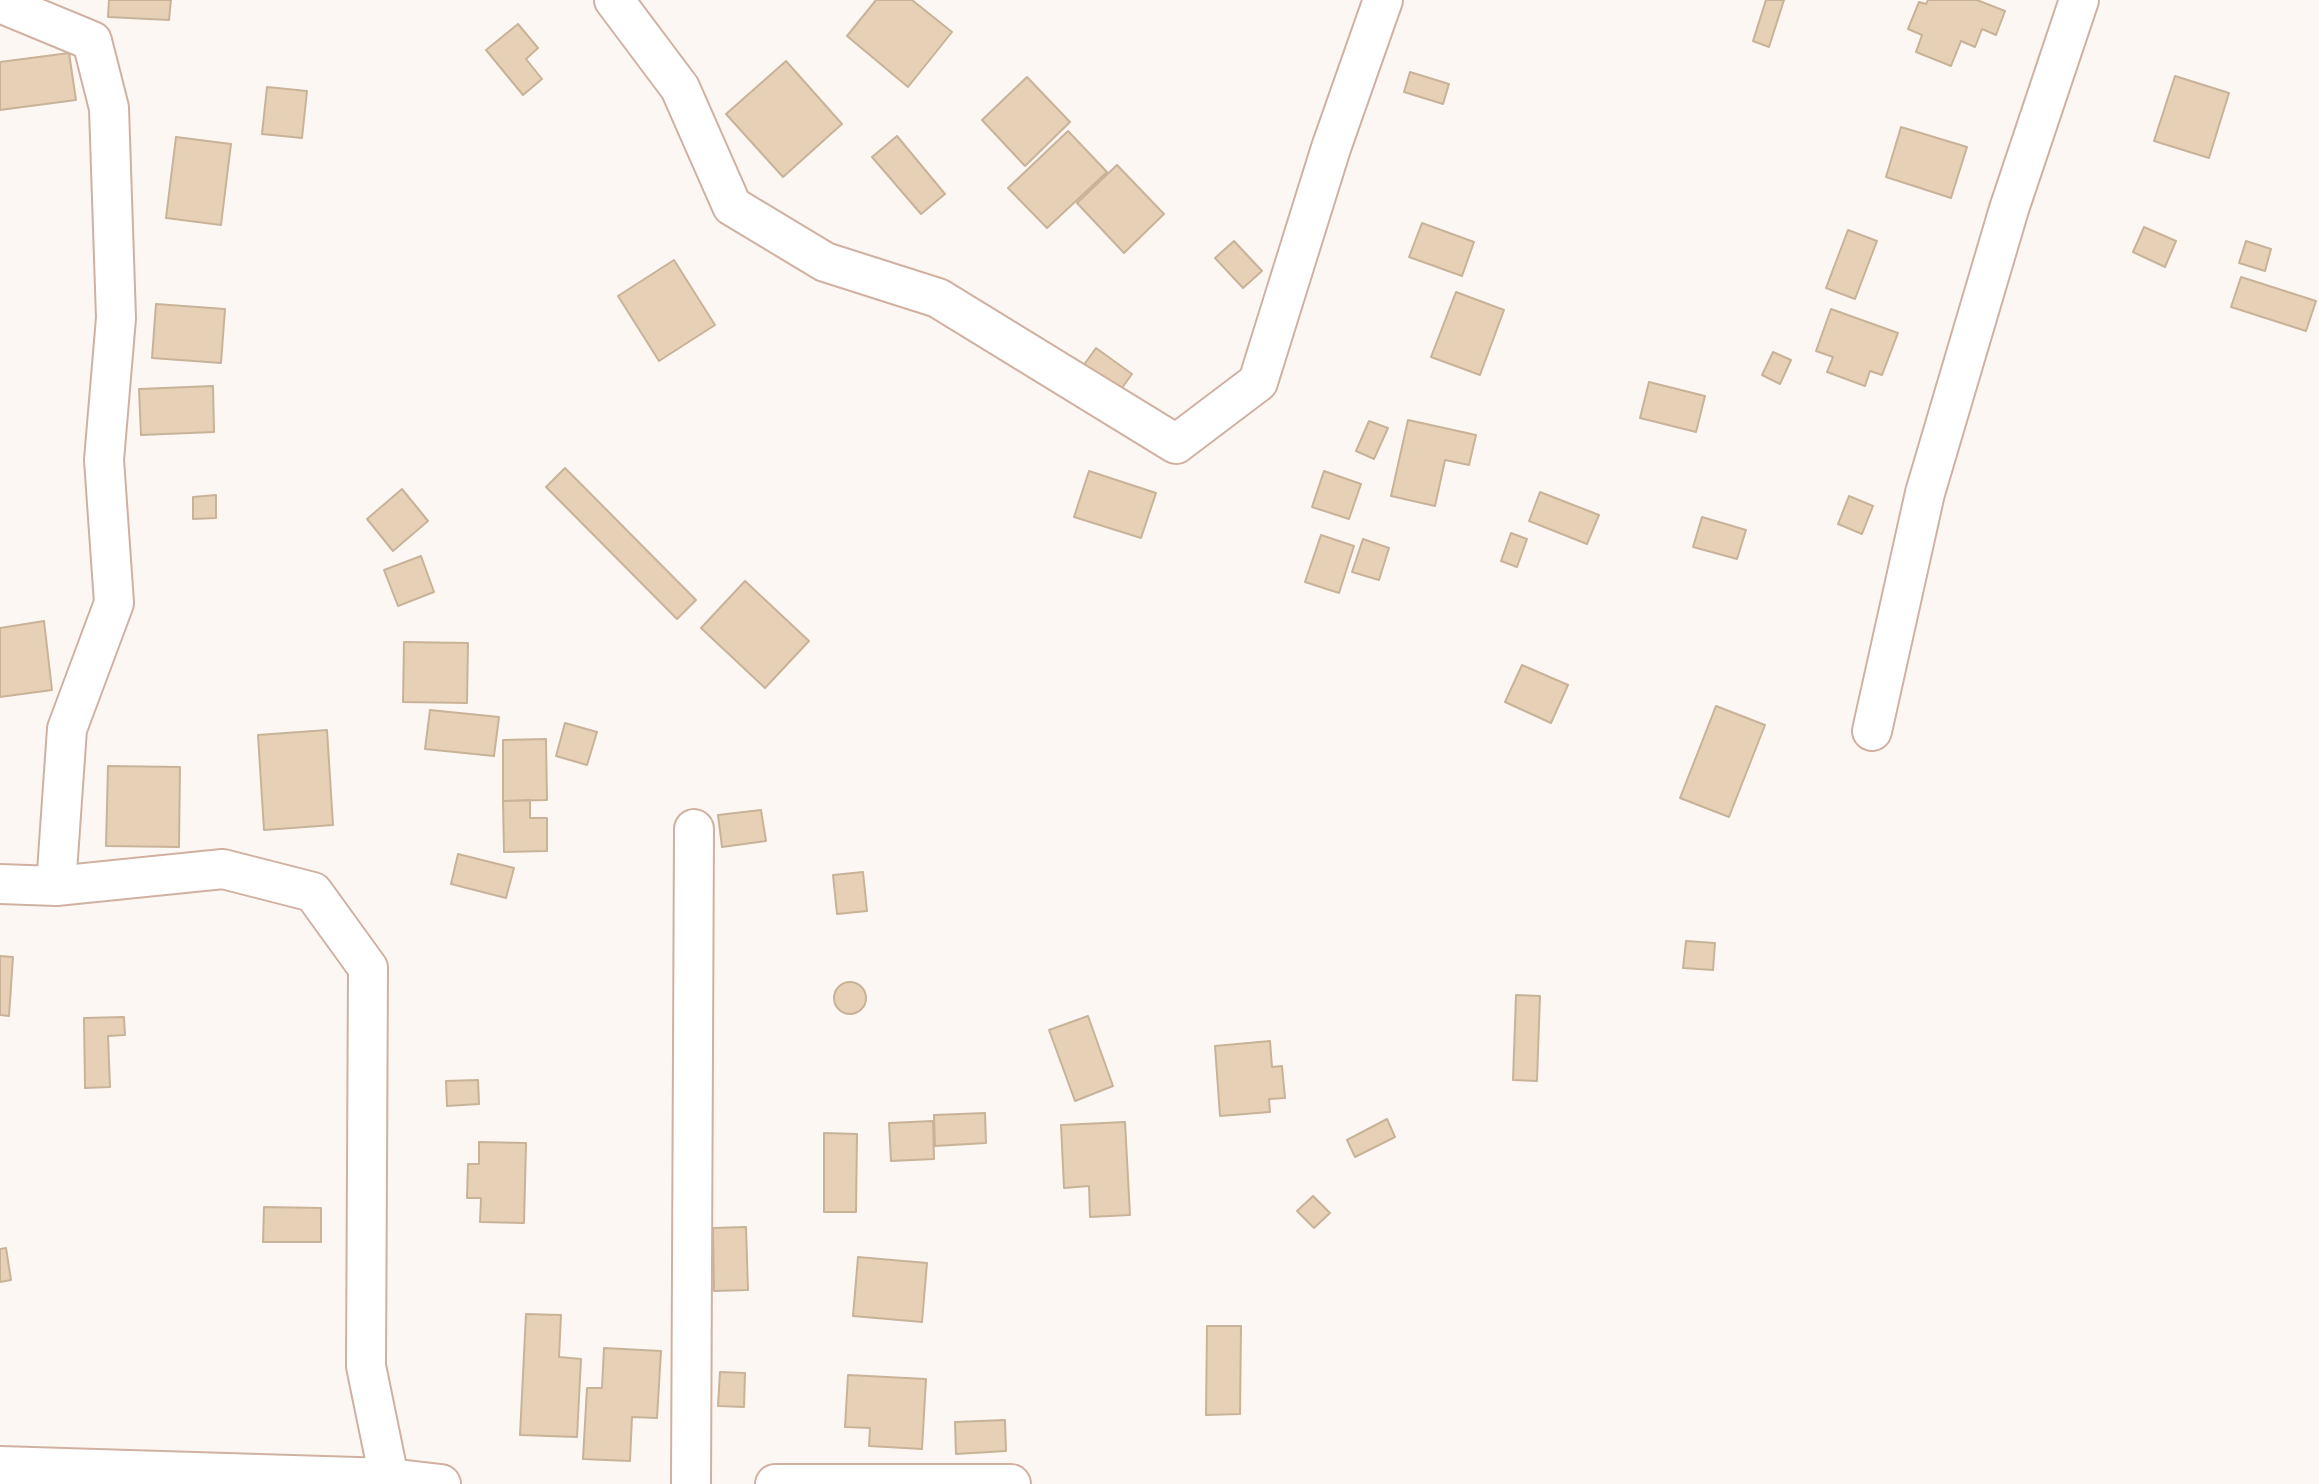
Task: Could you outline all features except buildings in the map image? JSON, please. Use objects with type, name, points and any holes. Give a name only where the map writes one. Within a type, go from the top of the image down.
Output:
[{"type":"street","points":[[614,0],[680,88],[732,206],[825,262],[938,298],[1177,444],[1258,382],[1331,148],[1384,0]]},
{"type":"street","points":[[1872,731],[1925,493],[2009,209],[2079,0]]},
{"type":"street","points":[[0,3],[92,41],[110,108],[116,318],[104,460],[114,603],[67,729],[56,886]]},
{"type":"street","points":[[691,1484],[694,829]]},
{"type":"street","points":[[0,884],[56,886],[223,869],[313,891],[368,968],[366,1366],[389,1481]]},
{"type":"street","points":[[0,1465],[441,1484]]},
{"type":"street","points":[[775,1484],[1010,1484]]}]
